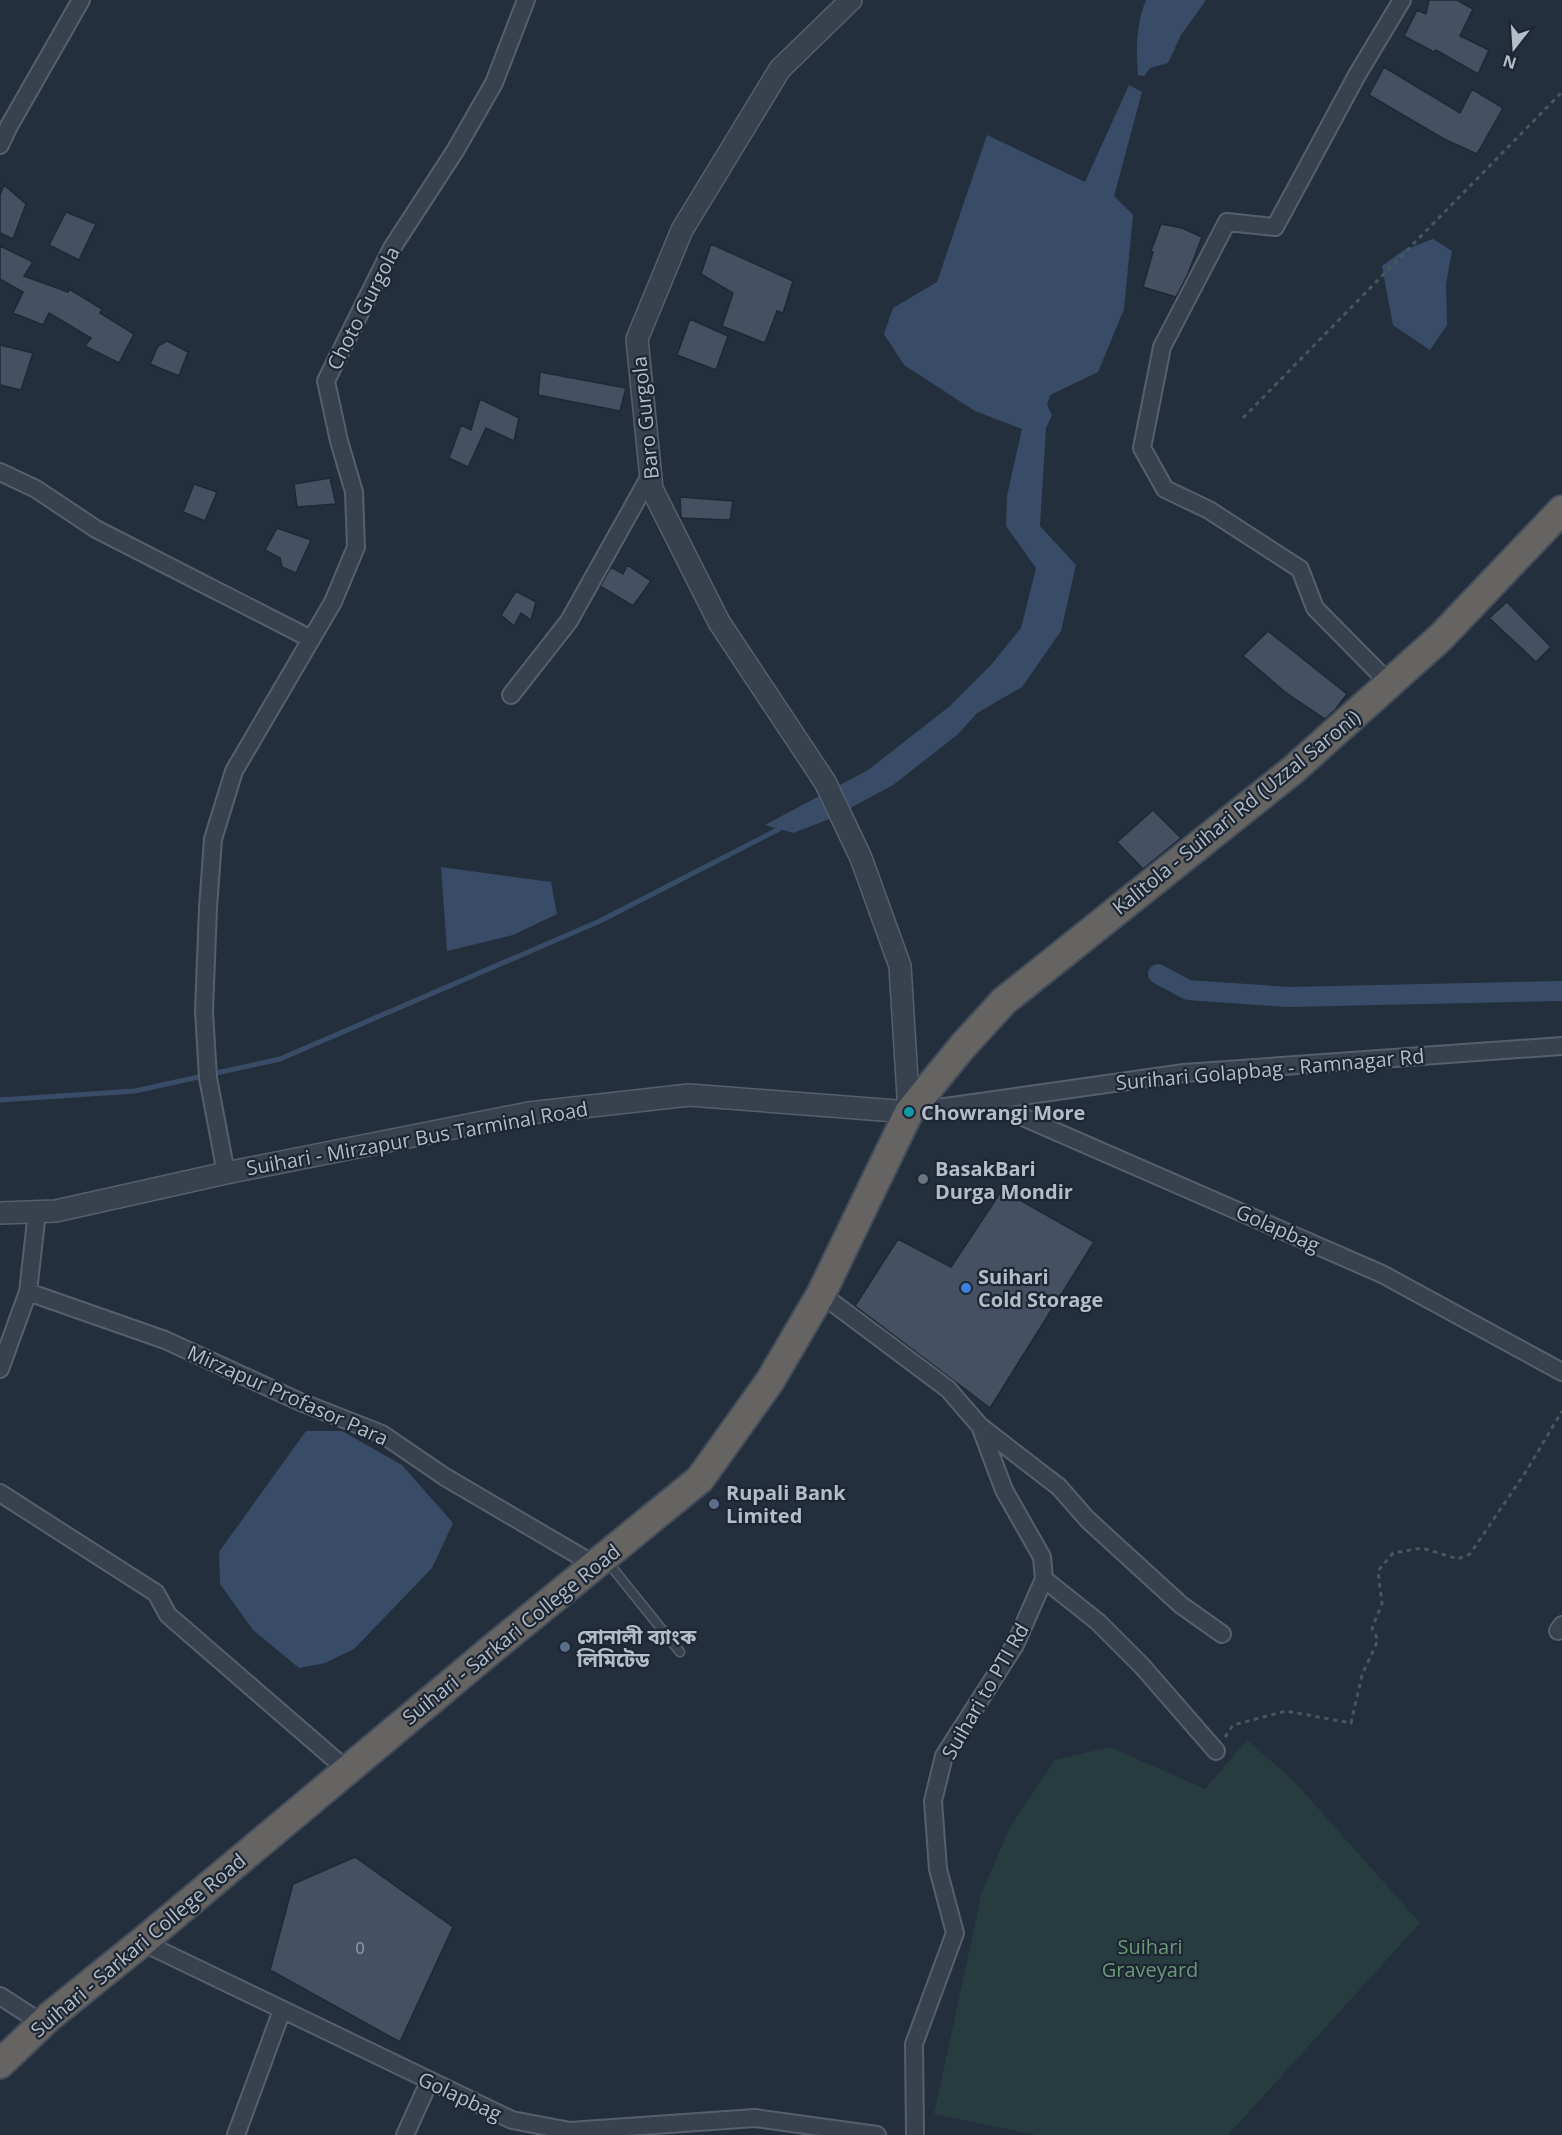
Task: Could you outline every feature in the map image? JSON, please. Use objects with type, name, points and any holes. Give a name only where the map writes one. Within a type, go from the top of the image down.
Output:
[{"type":"highway","name":"Kalitola - Suihari Rd (Uzzal Saroni)","points":[[909,1112],[962,1047],[1004,1001],[1293,770],[1441,637],[1562,510]]},
{"type":"highway","name":"Suihari - Sarkari College Road","points":[[0,2064],[42,2023],[700,1479],[770,1381],[821,1294],[909,1112]]},
{"type":"street","points":[[0,146],[5,124],[81,0]]},
{"type":"street","name":"Choto Gurgola","points":[[226,1173],[207,1061],[205,988],[207,908],[213,839],[234,771],[333,602],[356,548],[354,492],[339,441],[326,381],[392,248],[495,83],[526,0]]},
{"type":"street","points":[[1389,683],[1315,608],[1300,569],[1209,510],[1165,489],[1142,448],[1162,347],[1227,222],[1275,226],[1357,75],[1402,0]]},
{"type":"street","name":"Baro Gurgola","points":[[845,2],[780,69],[682,230],[637,339],[652,489],[719,622],[825,782],[861,858],[900,966],[909,1112]]},
{"type":"street","points":[[0,472],[36,489],[96,529],[312,639]]},
{"type":"street","points":[[511,695],[568,621],[650,476]]},
{"type":"street","name":"Surihari Golapbag - Ramnagar Rd","points":[[909,1112],[1184,1073],[1562,1046]]},
{"type":"street","name":"Suihari - Mirzapur Bus Tarminal Road","points":[[0,1213],[56,1211],[226,1173],[529,1113],[689,1095],[909,1112]]},
{"type":"street","name":"Golapbag","points":[[986,1101],[1382,1274],[1562,1372]]},
{"type":"street","points":[[0,1369],[28,1292],[37,1212]]},
{"type":"street","name":"Mirzapur Profasor Para","points":[[28,1292],[165,1340],[298,1401],[382,1434],[445,1478],[599,1561]]},
{"type":"street","points":[[821,1294],[948,1389],[980,1426],[1059,1487],[1087,1519],[1181,1605],[1222,1634]]},
{"type":"street","points":[[980,1426],[1004,1490],[1042,1557],[1044,1579],[1098,1622],[1142,1666],[1216,1751]]},
{"type":"street","points":[[0,1493],[156,1593],[168,1615],[347,1770]]},
{"type":"street","name":"Suihari to PTI Rd","points":[[915,2135],[914,2044],[956,1933],[938,1869],[933,1801],[944,1756],[1016,1645],[1044,1579]]},
{"type":"street","name":"Golapbag","points":[[142,1942],[512,2120],[569,2133],[755,2118],[877,2135]]},
{"type":"street","points":[[0,1996],[42,2023]]},
{"type":"street","points":[[236,2135],[282,2010]]},
{"type":"street","points":[[405,2135],[429,2082]]},
{"type":"lane","points":[[599,1561],[680,1652]]},
{"type":"path","points":[[1243,418],[1562,92]]},
{"type":"path","points":[[1216,1751],[1233,1725],[1286,1711],[1351,1724],[1362,1675],[1378,1640],[1372,1628],[1382,1604],[1378,1571],[1393,1553],[1422,1548],[1458,1559],[1470,1554],[1527,1470],[1562,1411]]},
{"type":"green space","name":"Suihari Graveyard","points":[[1247,1740],[1292,1779],[1420,1923],[1228,2135],[1036,2135],[934,2114],[982,1892],[1010,1827],[1055,1760],[1110,1747],[1205,1789]]},
{"type":"water","points":[[1146,0],[1206,0],[1181,35],[1168,63],[1150,68],[1144,76],[1138,75],[1137,46],[1140,18]]},
{"type":"water","points":[[1129,85],[1142,92],[1114,196],[1133,215],[1124,309],[1098,372],[1050,395],[1047,405],[1052,415],[1046,428],[1040,526],[1076,565],[1061,631],[1022,687],[977,713],[957,735],[893,785],[832,818],[793,833],[765,825],[868,770],[950,706],[991,665],[1021,628],[1036,568],[1006,526],[1007,496],[1022,429],[975,411],[904,365],[884,334],[893,308],[937,282],[987,135],[1085,182]]},
{"type":"water","points":[[1433,239],[1452,251],[1446,284],[1447,325],[1430,350],[1393,325],[1382,266],[1404,250]]},
{"type":"water","points":[[441,867],[551,882],[557,914],[513,935],[447,951]]},
{"type":"water","points":[[306,1431],[342,1431],[402,1465],[453,1523],[432,1568],[354,1649],[325,1663],[299,1668],[253,1630],[220,1584],[219,1552]]},
{"type":"building","points":[[1429,0],[1457,0],[1473,9],[1460,36],[1489,50],[1478,74],[1436,50],[1434,52],[1404,36],[1417,10],[1426,14]]},
{"type":"building","points":[[1384,67],[1460,113],[1472,89],[1503,108],[1477,154],[1444,139],[1369,95]]},
{"type":"building","points":[[4,185],[26,204],[13,239],[0,233],[0,195]]},
{"type":"building","points":[[66,212],[96,224],[79,260],[49,245]]},
{"type":"building","points":[[1161,224],[1182,228],[1202,237],[1188,274],[1176,297],[1143,287],[1153,252],[1151,251]]},
{"type":"building","points":[[711,244],[793,281],[783,313],[777,311],[765,343],[722,326],[733,293],[701,274]]},
{"type":"building","points":[[0,246],[33,262],[24,276],[68,292],[69,289],[102,309],[100,313],[134,334],[119,363],[85,346],[91,338],[49,313],[43,325],[13,313],[23,292],[0,279]]},
{"type":"building","points":[[690,319],[728,336],[716,370],[677,355]]},
{"type":"building","points":[[167,341],[188,352],[179,376],[150,364],[158,346]]},
{"type":"building","points":[[0,345],[33,353],[21,390],[0,385]]},
{"type":"building","points":[[540,372],[626,388],[620,411],[538,395]]},
{"type":"building","points":[[480,399],[519,418],[514,441],[486,428],[468,467],[449,458],[461,425],[471,430]]},
{"type":"building","points":[[330,478],[336,504],[297,507],[294,484]]},
{"type":"building","points":[[194,484],[217,492],[205,521],[183,512]]},
{"type":"building","points":[[680,497],[733,501],[730,520],[681,518]]},
{"type":"building","points":[[277,528],[311,540],[296,573],[282,567],[280,558],[265,550]]},
{"type":"building","points":[[627,565],[651,581],[633,606],[600,586],[611,567],[623,574]]},
{"type":"building","points":[[516,591],[536,602],[531,620],[521,613],[514,626],[501,615]]},
{"type":"building","points":[[1507,602],[1551,647],[1536,662],[1489,618]]},
{"type":"building","points":[[1268,631],[1347,694],[1325,719],[1285,692],[1243,656]]},
{"type":"building","points":[[1153,810],[1181,838],[1143,869],[1117,842]]},
{"type":"building","name":"Suihari Cold Storage","points":[[1002,1190],[1094,1242],[990,1408],[855,1306],[898,1239],[951,1267]]},
{"type":"building","points":[[355,1857],[453,1927],[400,2042],[270,1970],[293,1884]]},
{"type":"waterway","points":[[0,1100],[135,1091],[280,1059],[600,921],[779,829]]},
{"type":"waterway","points":[[1158,974],[1188,990],[1288,997],[1562,991]]},
{"type":"place","name":"Chowrangi More","points":[[909,1112]]},
{"type":"place","name":"BasakBari Durga Mondir","points":[[923,1179]]},
{"type":"place","name":"Suihari Cold Storage","points":[[966,1288]]},
{"type":"place","name":"Rupali Bank Limited","points":[[714,1504]]},
{"type":"place","name":"সোনালী ব্যাংক লিমিটেড","points":[[565,1647]]}]
